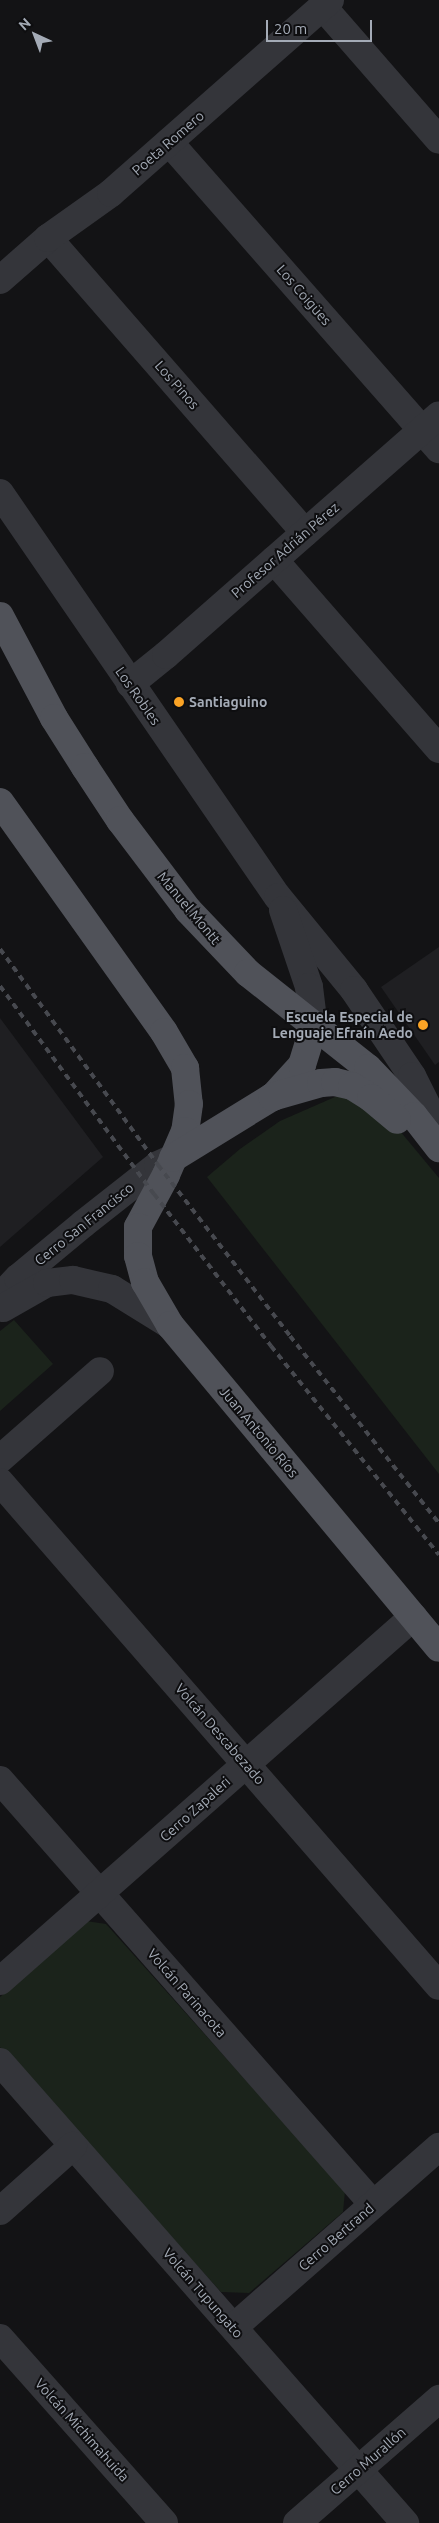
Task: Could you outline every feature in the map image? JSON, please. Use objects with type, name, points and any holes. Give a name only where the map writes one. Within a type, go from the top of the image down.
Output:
[{"type":"main road","name":"Manuel Montt","points":[[0,616],[54,718],[120,820],[158,872],[219,944],[269,992],[368,1068],[414,1116],[439,1148]]},
{"type":"main road","points":[[0,802],[178,1053],[186,1068],[189,1104],[185,1131],[173,1158]]},
{"type":"main road","points":[[173,1158],[272,1097],[302,1065],[314,1026]]},
{"type":"main road","points":[[272,1097],[321,1083],[335,1082],[352,1086],[389,1112],[439,1158]]},
{"type":"main road","name":"Juan Antonio Ríos","points":[[173,1158],[138,1227],[138,1256],[145,1282],[170,1325],[439,1648]]},
{"type":"street","points":[[326,3],[439,140]]},
{"type":"street","name":"Poeta Romero","points":[[0,280],[48,238],[111,193],[326,3]]},
{"type":"street","name":"Los Coigües","points":[[169,142],[433,431]]},
{"type":"street","name":"Los Pinos","points":[[48,238],[305,532]]},
{"type":"street","name":"Profesor Adrián Pérez","points":[[130,684],[305,532],[433,431]]},
{"type":"street","name":"Los Robles","points":[[0,493],[278,897],[354,990],[412,1076],[439,1130]]},
{"type":"street","points":[[274,560],[439,749]]},
{"type":"street","name":"Los Robles","points":[[278,897],[309,987],[314,1026]]},
{"type":"street","name":"Cerro San Francisco","points":[[0,1297],[18,1278],[89,1219],[158,1165],[173,1158]]},
{"type":"street","name":"Cerro San Francisco","points":[[0,1310],[47,1282],[74,1280],[112,1289],[170,1325]]},
{"type":"street","points":[[0,1459],[100,1371]]},
{"type":"street","name":"Volcán Descabezado","points":[[0,1482],[439,1986]]},
{"type":"street","name":"Cerro Zapaleri","points":[[0,1982],[414,1617]]},
{"type":"street","name":"Volcán Parinacota","points":[[0,1780],[373,2204]]},
{"type":"street","name":"Volcán Tupungato","points":[[0,2062],[406,2523]]},
{"type":"street","points":[[0,2211],[73,2146]]},
{"type":"street","name":"Cerro Bertrand","points":[[234,2327],[439,2147]]},
{"type":"street","name":"Volcán Michimahuida","points":[[0,2338],[164,2523]]},
{"type":"street","name":"Cerro Murallón","points":[[298,2523],[439,2399]]},
{"type":"shaded area","name":"Escuela Especial de Lenguaje Efraín Aedo","points":[[439,947],[439,1062],[435,1065],[381,987]]},
{"type":"shaded area","points":[[0,1018],[103,1157],[0,1247]]},
{"type":"shaded area","points":[[344,1093],[380,1107],[439,1178],[439,1474],[207,1177],[240,1149],[280,1121]]},
{"type":"shaded area","points":[[14,1320],[53,1364],[0,1411],[0,1331]]},
{"type":"shaded area","points":[[86,1921],[106,1924],[345,2191],[343,2212],[249,2293],[221,2292],[0,2047],[0,1997]]},
{"type":"railway","points":[[0,949],[158,1165],[290,1336],[439,1523]]},
{"type":"railway","points":[[0,986],[154,1194],[271,1346],[439,1555]]},
{"type":"place","name":"Santiaguino","points":[[179,702]]},
{"type":"place","name":"Escuela Especial de Lenguaje Efraín Aedo","points":[[423,1025]]}]
